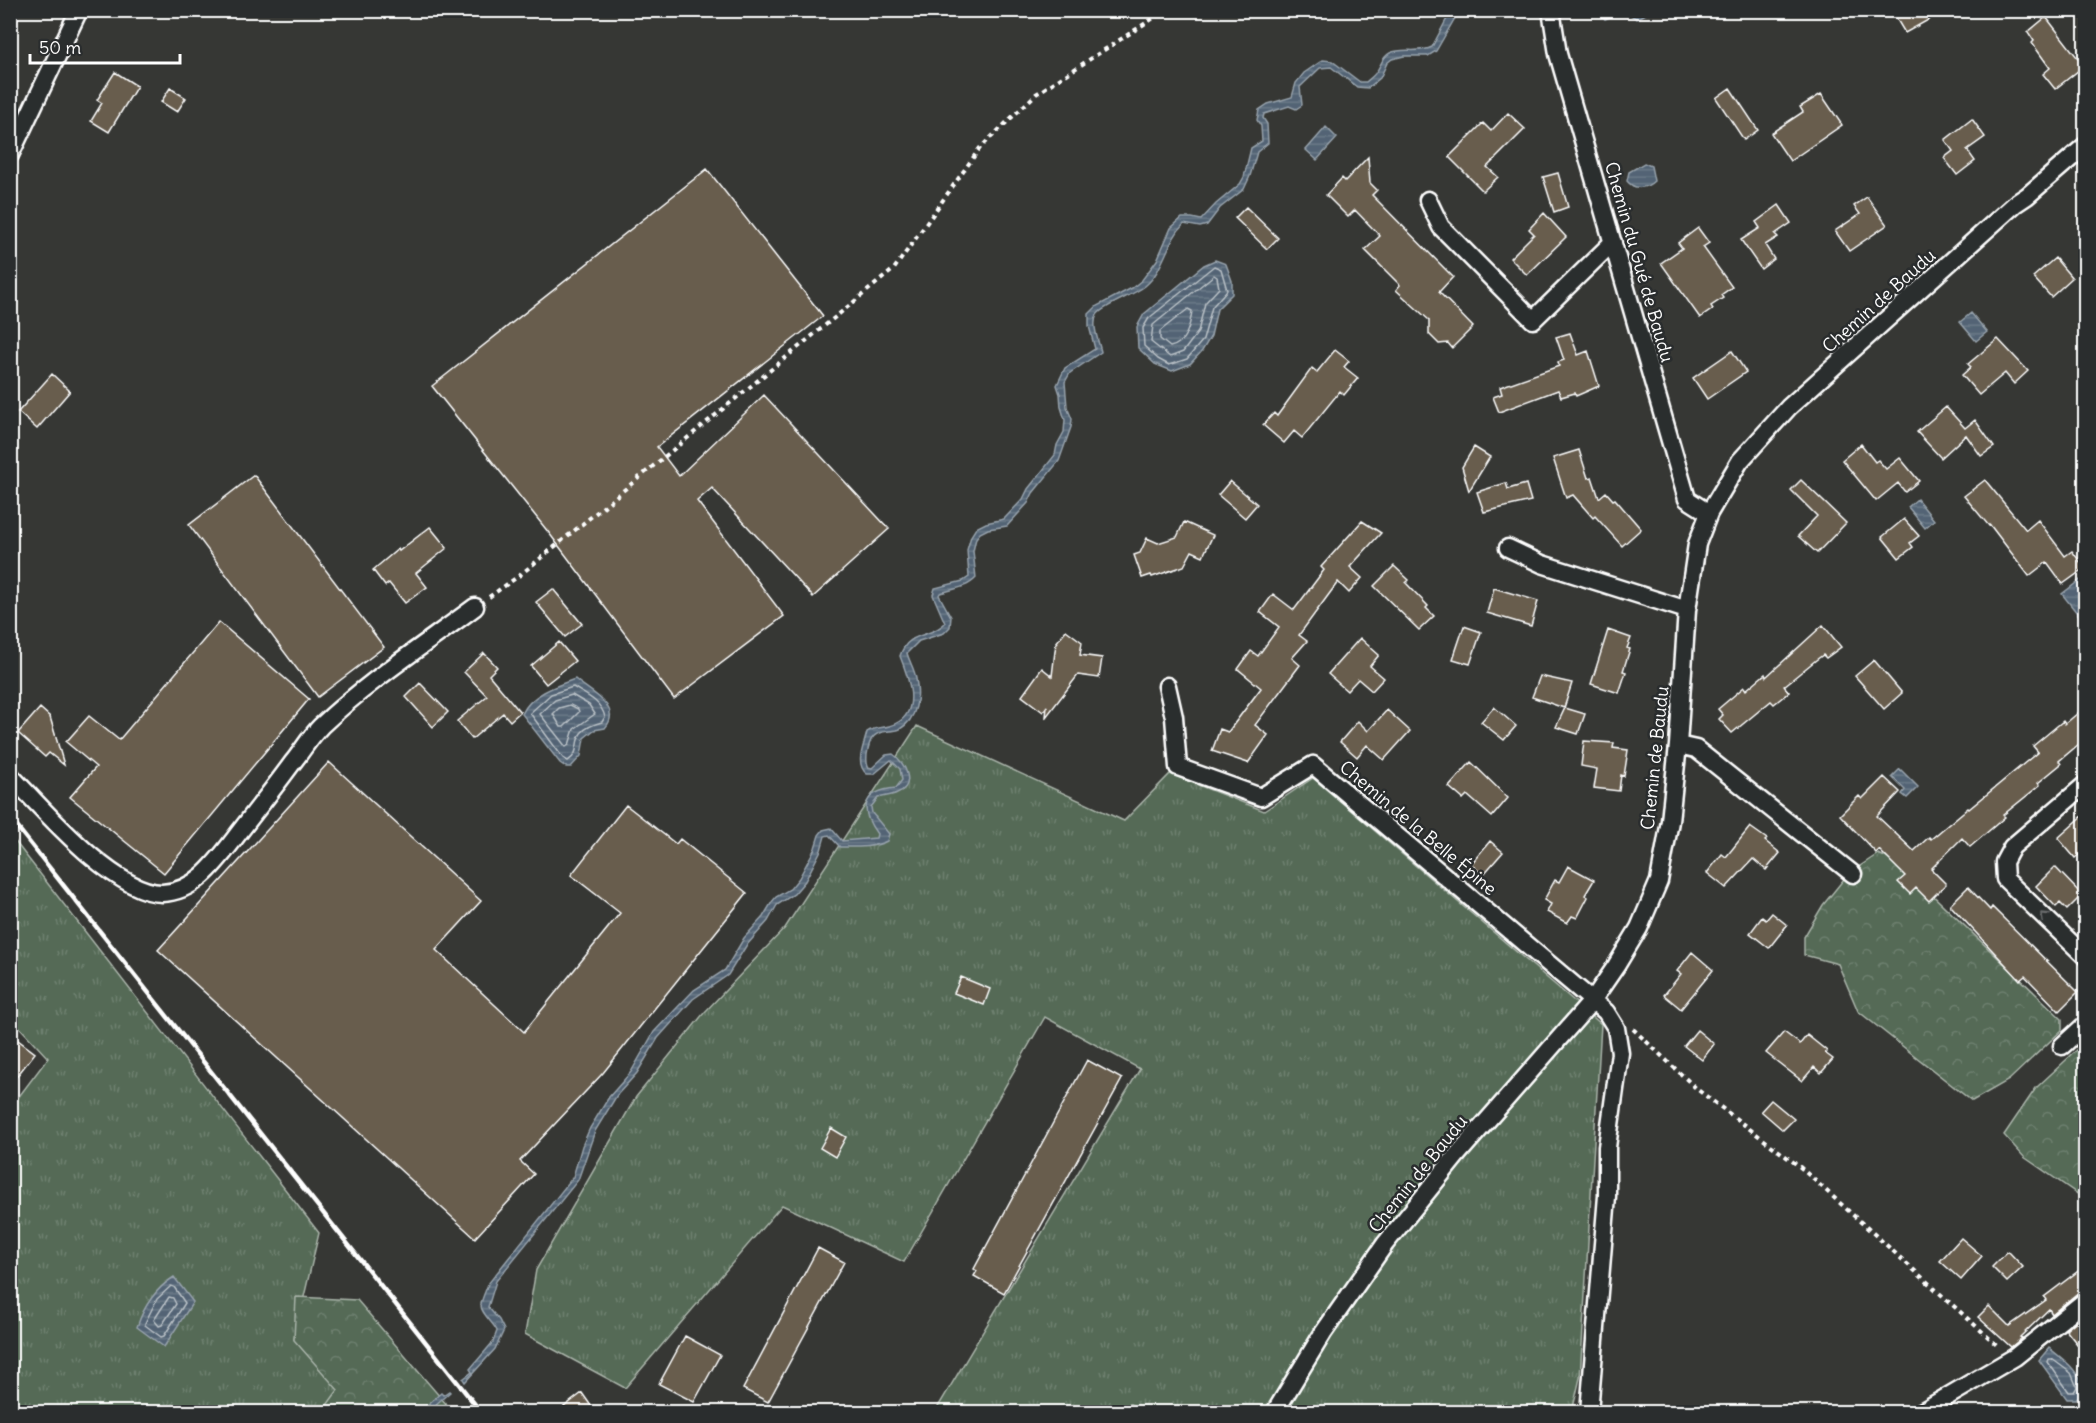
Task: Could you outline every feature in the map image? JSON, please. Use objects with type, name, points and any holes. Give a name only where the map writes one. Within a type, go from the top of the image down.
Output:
[{"type":"street","points":[[10,154],[79,10]]},
{"type":"street","name":"Chemin du Gué de Baudu","points":[[1551,10],[1558,54],[1687,499],[1708,513]]},
{"type":"street","name":"Chemin de Baudu","points":[[1275,1413],[1323,1333],[1384,1244],[1456,1155],[1592,1001],[1639,928],[1659,881],[1670,821],[1678,745],[1687,610],[1697,544],[1708,513],[1740,461],[1789,408],[2015,204],[2085,145]]},
{"type":"street","points":[[1428,200],[1441,227],[1533,320],[1613,242]]},
{"type":"street","points":[[1508,548],[1542,564],[1687,610]]},
{"type":"street","points":[[10,775],[66,832],[123,881],[159,893],[180,891],[197,881],[217,861],[319,728],[359,694],[475,607]]},
{"type":"street","name":"Chemin de la Belle Épine","points":[[1167,686],[1174,717],[1178,767],[1261,797],[1313,765],[1592,1001]]},
{"type":"street","points":[[1678,745],[1696,749],[1853,874]]},
{"type":"street","points":[[2085,784],[2012,847],[2004,862],[2005,879],[2085,957]]},
{"type":"street","points":[[1589,1413],[1607,1197],[1607,1147],[1620,1053],[1616,1028],[1606,1012],[1592,1001]]},
{"type":"street","points":[[2062,1046],[2085,1024]]},
{"type":"street","points":[[1921,1413],[2010,1360],[2085,1300]]},
{"type":"path","points":[[475,607],[529,568],[894,269],[980,148],[1036,94],[1166,10]]},
{"type":"path","points":[[1611,1020],[1628,1024],[1698,1090],[1800,1167],[2004,1351],[2010,1360]]},
{"type":"green space","points":[[917,726],[1124,821],[1170,774],[1264,811],[1313,778],[1601,1024],[1580,1378],[1572,1412],[1145,1412],[1130,1404],[1125,1412],[935,1412],[1140,1069],[1045,1017],[904,1262],[782,1205],[625,1388],[525,1334],[536,1270],[636,1097],[704,1013],[785,928]]},
{"type":"green space","points":[[10,835],[319,1233],[294,1339],[343,1390],[336,1412],[11,1412],[11,1107],[48,1058],[11,1018]]},
{"type":"green space","points":[[1878,854],[1899,863],[2062,1019],[2062,1030],[2009,1080],[1972,1101],[1858,1011],[1838,964],[1804,955],[1804,937],[1823,905],[1848,874]]},
{"type":"green space","points":[[2079,1048],[2086,1050],[2085,1199],[2024,1157],[2004,1135],[2036,1088]]},
{"type":"green space","points":[[296,1297],[357,1300],[453,1412],[322,1412],[338,1390],[294,1340]]},
{"type":"water","points":[[1651,10],[1637,19],[1624,11],[1605,19],[1599,11]]},
{"type":"water","points":[[1451,11],[1459,11],[1436,51],[1428,56],[1404,56],[1392,59],[1387,63],[1380,78],[1368,88],[1357,87],[1331,67],[1320,68],[1300,87],[1302,105],[1296,109],[1289,106],[1264,114],[1268,143],[1257,152],[1244,189],[1220,208],[1207,225],[1200,227],[1184,224],[1173,239],[1152,279],[1145,286],[1105,308],[1097,315],[1095,328],[1101,352],[1070,373],[1065,382],[1067,407],[1072,419],[1059,461],[1033,493],[1028,503],[1007,526],[988,529],[976,538],[973,551],[976,578],[964,586],[939,595],[951,617],[950,627],[944,633],[919,641],[907,653],[917,686],[914,714],[900,729],[877,734],[869,744],[868,767],[872,768],[886,755],[893,754],[902,762],[907,774],[908,780],[903,790],[878,798],[871,807],[872,813],[889,834],[887,841],[870,846],[840,847],[829,835],[825,836],[821,850],[805,881],[794,894],[777,905],[768,921],[746,946],[728,975],[693,999],[658,1038],[637,1073],[617,1095],[595,1131],[578,1180],[496,1281],[488,1307],[504,1330],[495,1349],[465,1382],[463,1379],[472,1372],[470,1369],[493,1342],[497,1331],[481,1307],[488,1284],[573,1177],[590,1128],[609,1097],[631,1072],[654,1032],[694,990],[725,970],[744,938],[763,917],[776,897],[790,889],[799,878],[823,830],[831,828],[842,841],[876,838],[877,834],[868,817],[867,803],[876,793],[896,788],[902,780],[900,769],[891,760],[874,774],[867,774],[863,770],[860,760],[867,732],[895,724],[908,711],[911,693],[900,656],[914,638],[934,631],[945,623],[933,595],[935,588],[963,581],[969,577],[967,550],[976,528],[1004,519],[1023,499],[1028,489],[1055,455],[1064,432],[1065,420],[1057,385],[1065,368],[1095,349],[1089,326],[1089,314],[1097,306],[1132,288],[1142,280],[1157,260],[1171,228],[1182,218],[1201,220],[1240,184],[1251,148],[1262,141],[1261,126],[1257,120],[1259,110],[1268,104],[1292,97],[1296,83],[1304,73],[1323,60],[1332,61],[1360,82],[1366,82],[1390,53],[1432,47]]},
{"type":"water","points":[[1326,127],[1337,138],[1317,160],[1306,150]]},
{"type":"water","points":[[1644,163],[1651,166],[1654,181],[1644,187],[1633,186],[1627,181],[1629,172]]},
{"type":"water","points":[[1215,260],[1226,264],[1232,281],[1232,294],[1217,309],[1211,336],[1202,351],[1190,364],[1172,371],[1155,364],[1138,348],[1137,327],[1144,314],[1204,265]]},
{"type":"water","points":[[1971,313],[1987,332],[1976,341],[1960,322]]},
{"type":"water","points":[[1917,499],[1934,520],[1925,528],[1908,507]]},
{"type":"water","points":[[2080,580],[2085,586],[2085,623],[2062,594]]},
{"type":"water","points":[[575,679],[602,700],[610,713],[610,720],[605,728],[594,730],[584,738],[581,756],[571,767],[566,767],[560,763],[522,714],[537,696]]},
{"type":"water","points":[[1900,769],[1918,787],[1907,798],[1902,794],[1905,790],[1892,777]]},
{"type":"water","points":[[174,1277],[193,1302],[164,1347],[137,1327],[151,1299]]},
{"type":"water","points":[[2049,1348],[2071,1366],[2079,1377],[2084,1390],[2076,1399],[2067,1399],[2039,1360]]},
{"type":"water","points":[[449,1391],[427,1412],[419,1412],[441,1393],[443,1395]]},
{"type":"building","points":[[1909,10],[1946,10],[1905,33],[1896,18]]},
{"type":"building","points":[[2046,17],[2084,66],[2055,89],[2043,74],[2050,68],[2032,43],[2034,41],[2028,32]]},
{"type":"building","points":[[115,72],[137,86],[109,132],[91,121],[102,103],[97,100]]},
{"type":"building","points":[[170,88],[186,98],[177,112],[161,102]]},
{"type":"building","points":[[1730,88],[1758,130],[1744,140],[1716,98]]},
{"type":"building","points":[[1821,94],[1842,125],[1790,161],[1771,133],[1803,112],[1800,107]]},
{"type":"building","points":[[1508,113],[1525,129],[1487,167],[1498,177],[1483,191],[1449,157],[1483,123],[1491,131]]},
{"type":"building","points":[[1972,119],[1985,137],[1967,150],[1975,161],[1957,175],[1944,158],[1953,151],[1945,140]]},
{"type":"building","points":[[1368,157],[1370,183],[1377,190],[1372,195],[1453,277],[1439,292],[1473,327],[1452,348],[1448,343],[1439,344],[1429,334],[1429,320],[1396,290],[1400,285],[1365,250],[1380,236],[1355,210],[1348,217],[1326,195],[1342,178],[1345,181]]},
{"type":"building","points":[[707,169],[823,316],[657,447],[679,476],[764,395],[889,529],[813,597],[712,488],[697,501],[784,616],[674,699],[549,533],[432,386]]},
{"type":"building","points":[[1558,173],[1568,207],[1554,212],[1543,177]]},
{"type":"building","points":[[1867,197],[1887,225],[1849,251],[1835,231],[1860,214],[1854,206]]},
{"type":"building","points":[[1779,205],[1791,223],[1775,234],[1778,237],[1765,245],[1774,259],[1761,269],[1741,240],[1760,228],[1756,222]]},
{"type":"building","points":[[1246,207],[1278,238],[1267,249],[1235,218]]},
{"type":"building","points":[[1544,213],[1566,237],[1527,275],[1510,258],[1534,234],[1529,229]]},
{"type":"building","points":[[1698,228],[1709,243],[1703,247],[1732,287],[1721,295],[1723,298],[1711,306],[1713,309],[1700,318],[1661,263],[1682,248],[1678,243]]},
{"type":"building","points":[[2055,258],[2072,278],[2051,297],[2033,277]]},
{"type":"building","points":[[1570,333],[1578,355],[1588,351],[1599,386],[1576,396],[1575,393],[1561,397],[1558,390],[1499,412],[1493,397],[1502,394],[1500,387],[1559,366],[1558,362],[1564,360],[1556,337]]},
{"type":"building","points":[[1998,339],[2028,371],[2014,384],[2005,373],[1979,395],[1962,375],[1971,367],[1968,364]]},
{"type":"building","points":[[1335,350],[1349,361],[1344,367],[1358,378],[1344,395],[1340,391],[1302,438],[1294,431],[1284,443],[1263,425],[1274,413],[1277,416],[1312,368],[1317,372]]},
{"type":"building","points":[[1732,351],[1746,372],[1707,399],[1693,378]]},
{"type":"building","points":[[52,374],[70,391],[37,429],[18,412]]},
{"type":"building","points":[[1946,407],[1965,428],[1975,420],[1994,447],[1981,456],[1966,435],[1941,458],[1917,432]]},
{"type":"building","points":[[1861,444],[1875,462],[1878,460],[1886,469],[1900,458],[1919,481],[1905,492],[1898,483],[1876,501],[1842,460]]},
{"type":"building","points":[[1474,447],[1490,457],[1469,491],[1462,467]]},
{"type":"building","points":[[1579,450],[1588,478],[1592,477],[1599,498],[1606,492],[1641,529],[1622,546],[1573,495],[1566,498],[1553,458]]},
{"type":"building","points":[[254,475],[384,647],[318,697],[189,525]]},
{"type":"building","points":[[1801,480],[1846,523],[1817,553],[1798,536],[1817,516],[1791,490]]},
{"type":"building","points":[[1985,480],[2026,530],[2038,520],[2065,556],[2072,551],[2085,568],[2063,584],[2047,562],[2029,576],[1990,525],[1964,496]]},
{"type":"building","points":[[1230,481],[1257,504],[1245,518],[1218,495]]},
{"type":"building","points":[[1506,483],[1508,489],[1526,484],[1531,501],[1484,512],[1477,492]]},
{"type":"building","points":[[1904,519],[1919,536],[1910,543],[1913,547],[1899,558],[1882,537]]},
{"type":"building","points":[[1362,521],[1381,533],[1350,567],[1362,578],[1349,593],[1338,582],[1299,635],[1307,641],[1292,658],[1300,665],[1255,725],[1268,735],[1248,763],[1212,751],[1220,729],[1228,732],[1261,688],[1238,669],[1251,651],[1258,656],[1279,627],[1260,612],[1273,594],[1294,610],[1324,570],[1321,567]]},
{"type":"building","points":[[1184,522],[1213,535],[1203,556],[1192,551],[1184,566],[1142,578],[1134,555],[1140,553],[1147,538],[1158,543],[1177,537]]},
{"type":"building","points":[[430,527],[447,548],[416,573],[427,587],[405,603],[389,583],[385,586],[373,570]]},
{"type":"building","points":[[1394,566],[1409,580],[1406,583],[1428,606],[1426,608],[1434,616],[1419,630],[1374,586]]},
{"type":"building","points":[[1494,588],[1538,601],[1531,626],[1487,613]]},
{"type":"building","points":[[553,589],[582,624],[565,637],[536,602]]},
{"type":"building","points":[[219,622],[309,699],[164,873],[70,797],[96,767],[66,742],[89,716],[119,740]]},
{"type":"building","points":[[1823,625],[1841,647],[1826,658],[1823,655],[1816,660],[1784,686],[1789,692],[1774,704],[1771,701],[1732,733],[1719,719],[1723,715],[1718,709],[1744,687],[1746,690],[1765,674],[1766,677]]},
{"type":"building","points":[[1464,626],[1481,632],[1470,664],[1453,659]]},
{"type":"building","points":[[1066,630],[1082,642],[1080,655],[1102,658],[1099,678],[1078,675],[1046,717],[1047,706],[1043,712],[1022,696],[1042,668],[1052,676],[1056,643]]},
{"type":"building","points":[[1608,630],[1631,638],[1623,671],[1626,672],[1619,693],[1591,684]]},
{"type":"building","points":[[1360,638],[1379,655],[1370,666],[1384,678],[1372,691],[1358,679],[1347,691],[1328,674]]},
{"type":"building","points":[[559,642],[575,661],[546,684],[531,666]]},
{"type":"building","points":[[484,653],[497,667],[489,675],[520,712],[510,721],[503,713],[472,739],[457,721],[487,696],[464,672]]},
{"type":"building","points":[[1874,660],[1902,693],[1884,709],[1855,676]]},
{"type":"building","points":[[1540,676],[1572,683],[1564,708],[1532,697]]},
{"type":"building","points":[[420,683],[448,712],[433,727],[406,697]]},
{"type":"building","points":[[1494,707],[1516,726],[1504,740],[1481,722]]},
{"type":"building","points":[[2085,707],[2085,739],[2059,761],[2061,764],[2038,783],[2040,785],[2003,815],[2005,817],[1970,847],[1962,838],[1931,869],[1946,884],[1929,901],[1916,888],[1910,894],[1898,882],[1905,876],[1879,850],[1876,853],[1840,815],[1859,796],[1862,799],[1884,777],[1900,792],[1877,816],[1914,851],[2038,752],[2033,746],[2063,721],[2065,724]]},
{"type":"building","points":[[40,708],[50,717],[64,765],[49,753],[45,757],[18,733]]},
{"type":"building","points":[[1565,708],[1585,714],[1578,734],[1556,727]]},
{"type":"building","points":[[1387,710],[1410,731],[1384,760],[1367,745],[1357,757],[1340,742],[1358,721],[1368,731]]},
{"type":"building","points":[[1584,741],[1614,743],[1613,748],[1628,750],[1619,791],[1594,788],[1597,769],[1581,766]]},
{"type":"building","points":[[329,762],[481,901],[436,950],[524,1032],[620,913],[571,875],[626,805],[676,844],[680,839],[747,893],[603,1073],[520,1161],[534,1174],[475,1238],[158,950]]},
{"type":"building","points":[[1471,762],[1508,798],[1492,817],[1467,795],[1463,799],[1449,787]]},
{"type":"building","points":[[2085,814],[2085,850],[2075,858],[2058,838]]},
{"type":"building","points":[[1750,827],[1767,839],[1765,841],[1780,853],[1766,870],[1753,859],[1726,888],[1707,873],[1722,854],[1726,857]]},
{"type":"building","points":[[1490,841],[1503,852],[1483,875],[1471,864]]},
{"type":"building","points":[[1568,866],[1594,880],[1585,895],[1588,897],[1577,918],[1572,916],[1567,923],[1547,912],[1551,904],[1544,900],[1555,880],[1559,882]]},
{"type":"building","points":[[2055,867],[2082,895],[2067,910],[2060,903],[2056,907],[2036,886]]},
{"type":"building","points":[[1968,887],[1990,910],[1992,907],[2078,992],[2059,1011],[2025,976],[2020,980],[1950,905]]},
{"type":"building","points":[[1772,913],[1787,925],[1769,948],[1750,933],[1762,917],[1766,920]]},
{"type":"building","points":[[1692,952],[1713,970],[1681,1009],[1664,995],[1681,974],[1677,971]]},
{"type":"building","points":[[961,977],[990,989],[984,1005],[954,993]]},
{"type":"building","points":[[1697,1030],[1714,1044],[1702,1060],[1684,1046]]},
{"type":"building","points":[[1784,1032],[1800,1044],[1807,1035],[1827,1051],[1825,1053],[1833,1059],[1821,1073],[1814,1067],[1802,1081],[1766,1053]]},
{"type":"building","points":[[10,1034],[35,1053],[10,1085]]},
{"type":"building","points":[[1087,1060],[1122,1079],[1004,1293],[974,1276],[977,1271],[974,1269]]},
{"type":"building","points":[[1771,1100],[1794,1119],[1783,1130],[1761,1111]]},
{"type":"building","points":[[831,1128],[846,1137],[835,1157],[820,1148]]},
{"type":"building","points":[[1961,1238],[1982,1256],[1961,1280],[1940,1261]]},
{"type":"building","points":[[818,1248],[844,1262],[768,1402],[743,1389]]},
{"type":"building","points":[[2008,1251],[2023,1267],[2007,1282],[1992,1267]]},
{"type":"building","points":[[2085,1266],[2085,1290],[2079,1292],[2052,1314],[2049,1309],[2011,1347],[1978,1317],[1989,1306],[2009,1326],[2046,1300],[2044,1297]]},
{"type":"building","points":[[2085,1314],[2085,1354],[2066,1330]]},
{"type":"building","points":[[685,1336],[720,1355],[694,1402],[659,1384]]},
{"type":"building","points":[[582,1393],[596,1413],[556,1413]]},
{"type":"railway","points":[[10,818],[481,1412]]}]
